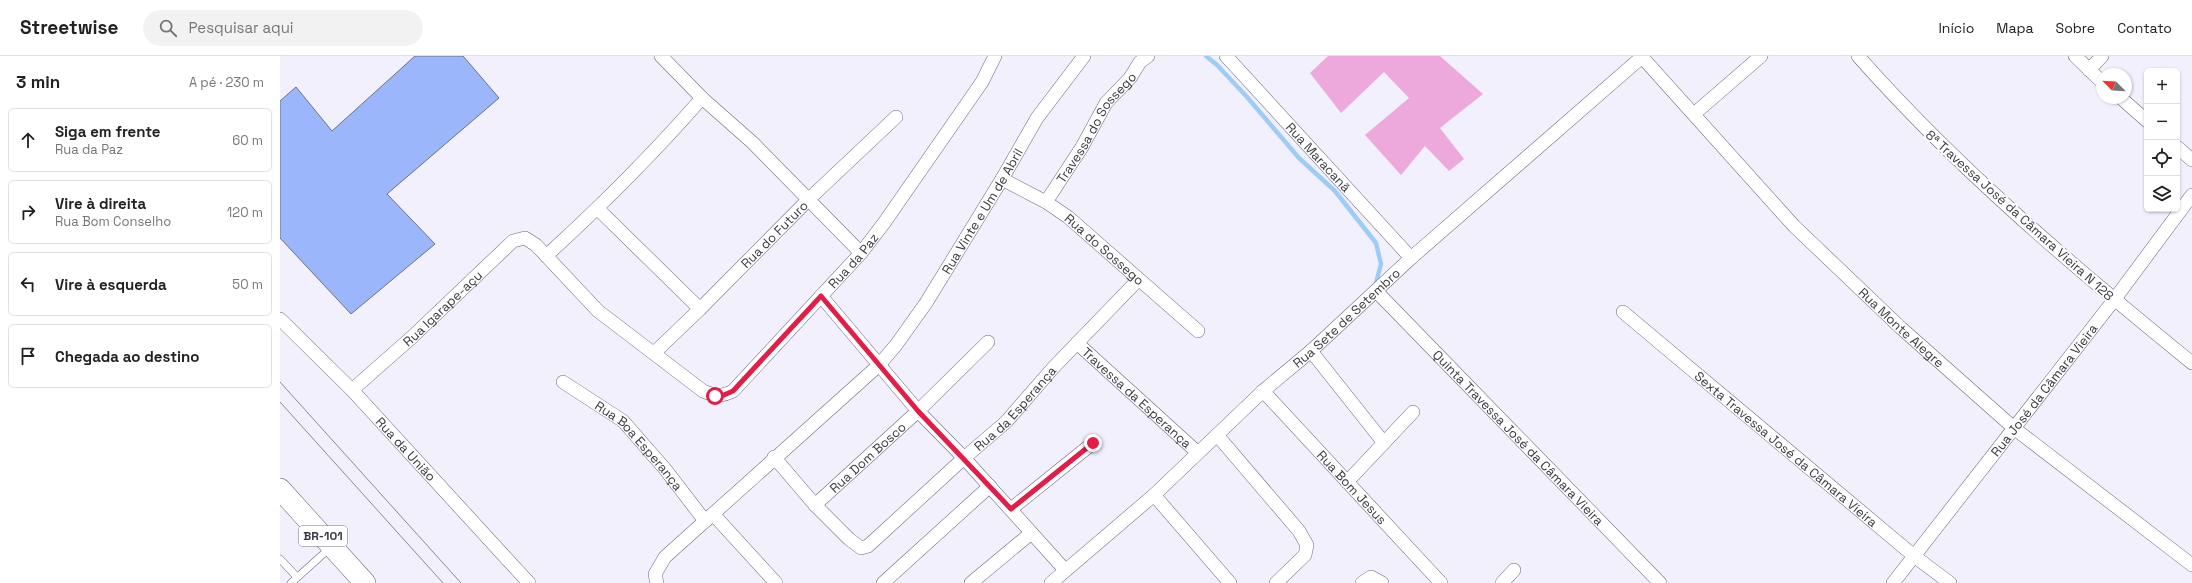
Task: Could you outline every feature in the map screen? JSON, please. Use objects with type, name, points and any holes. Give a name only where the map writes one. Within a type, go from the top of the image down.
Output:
[{"type":"main road","name":"BR-101","points":[[280,489],[365,583]]},
{"type":"street","points":[[661,56],[702,98],[753,143],[861,253]]},
{"type":"street","name":"Rua da Paz","points":[[536,245],[598,311],[703,391],[715,396],[724,395],[733,391],[861,253],[884,223],[978,89],[995,56]]},
{"type":"street","name":"Rua Vinte e Um de Abril","points":[[879,365],[896,345],[926,303],[1002,180],[1037,118],[1084,56]]},
{"type":"street","name":"Travessa do Sossego","points":[[1046,202],[1082,147],[1106,103],[1130,78],[1140,62],[1148,56]]},
{"type":"street","name":"Rua Maracanã","points":[[1226,56],[1411,258]]},
{"type":"street","name":"Rua Sete de Setembro","points":[[1051,583],[1154,496],[1197,452],[1263,391],[1377,292],[1411,258],[1643,56]]},
{"type":"street","name":"Rua Monte Alegre","points":[[1643,56],[1794,226],[1901,328],[2015,429],[2192,565]]},
{"type":"street","points":[[1694,114],[1761,56]]},
{"type":"street","name":"8ª Travessa José da Câmara Vieira N 128","points":[[1858,56],[1939,142],[2114,300],[2192,363]]},
{"type":"street","points":[[2075,56],[2096,76]]},
{"type":"street","points":[[2089,70],[2102,56]]},
{"type":"street","points":[[546,256],[598,208],[667,139],[702,98]]},
{"type":"street","points":[[2128,104],[2144,118]]},
{"type":"street","name":"Rua do Futuro","points":[[654,353],[700,310],[809,199],[896,117]]},
{"type":"street","points":[[2180,150],[2192,160]]},
{"type":"street","name":"Rua do Sossego","points":[[1002,180],[1046,202],[1088,233],[1138,280],[1198,331]]},
{"type":"street","name":"Rua José da Câmara Vieira","points":[[1893,583],[2015,429],[2192,195]]},
{"type":"street","points":[[598,208],[700,310]]},
{"type":"street","name":"Rua Igarape-açu","points":[[352,390],[411,338],[513,241],[525,238],[536,245]]},
{"type":"street","name":"Rua da Esperança","points":[[815,505],[856,546],[861,548],[868,546],[964,458],[1006,422],[1077,343],[1138,280]]},
{"type":"street","name":"Quinta Travessa José da Câmara Vieira","points":[[1377,292],[1660,583]]},
{"type":"street","points":[[821,296],[918,411],[990,486],[1011,509],[1030,534],[1065,570]]},
{"type":"street","name":"Sexta Travessa José da Câmara Vieira","points":[[1623,312],[1914,556],[1950,583]]},
{"type":"street","name":"Rua da União","points":[[280,319],[352,390],[529,583]]},
{"type":"street","name":"Rua Dom Bosco","points":[[815,505],[918,411],[988,342]]},
{"type":"street","name":"Travessa da Esperança","points":[[1077,343],[1197,452]]},
{"type":"street","points":[[1311,350],[1384,443]]},
{"type":"street","points":[[657,583],[655,574],[665,557],[879,365]]},
{"type":"street","name":"Rua Boa Esperança","points":[[563,382],[579,395],[623,422],[709,517],[776,583]]},
{"type":"street","name":"Rua Bom Jesus","points":[[1263,391],[1441,583]]},
{"type":"street","points":[[1347,482],[1413,412]]},
{"type":"street","points":[[1217,435],[1299,531],[1307,545],[1305,555],[1276,583]]},
{"type":"street","points":[[1011,509],[1093,443]]},
{"type":"street","points":[[774,458],[815,505]]},
{"type":"street","points":[[883,583],[990,486]]},
{"type":"street","points":[[1154,496],[1230,583]]},
{"type":"street","points":[[971,583],[1030,534]]},
{"type":"street","points":[[1502,583],[1514,570]]},
{"type":"street","points":[[1362,583],[1372,577],[1380,581]]},
{"type":"lane","points":[[291,583],[331,546]]},
{"type":"lane","points":[[280,558],[297,577]]},
{"type":"shaded area","points":[[1328,56],[1440,56],[1483,94],[1440,128],[1464,159],[1449,171],[1425,146],[1401,175],[1365,135],[1409,98],[1384,72],[1341,113],[1310,73]]},
{"type":"building","points":[[415,56],[463,56],[499,98],[387,194],[435,244],[351,314],[280,238],[280,101],[296,87],[332,131]]},
{"type":"waterway","points":[[1206,56],[1217,65],[1247,97],[1299,158],[1335,191],[1376,243],[1381,264],[1375,287]]},
{"type":"tram line","points":[[280,382],[461,583]]},
{"type":"tram line","points":[[280,402],[443,583]]},
{"type":"route","points":[[715,396],[724,395],[733,391],[821,296],[918,411],[1011,509],[1093,443]]}]
